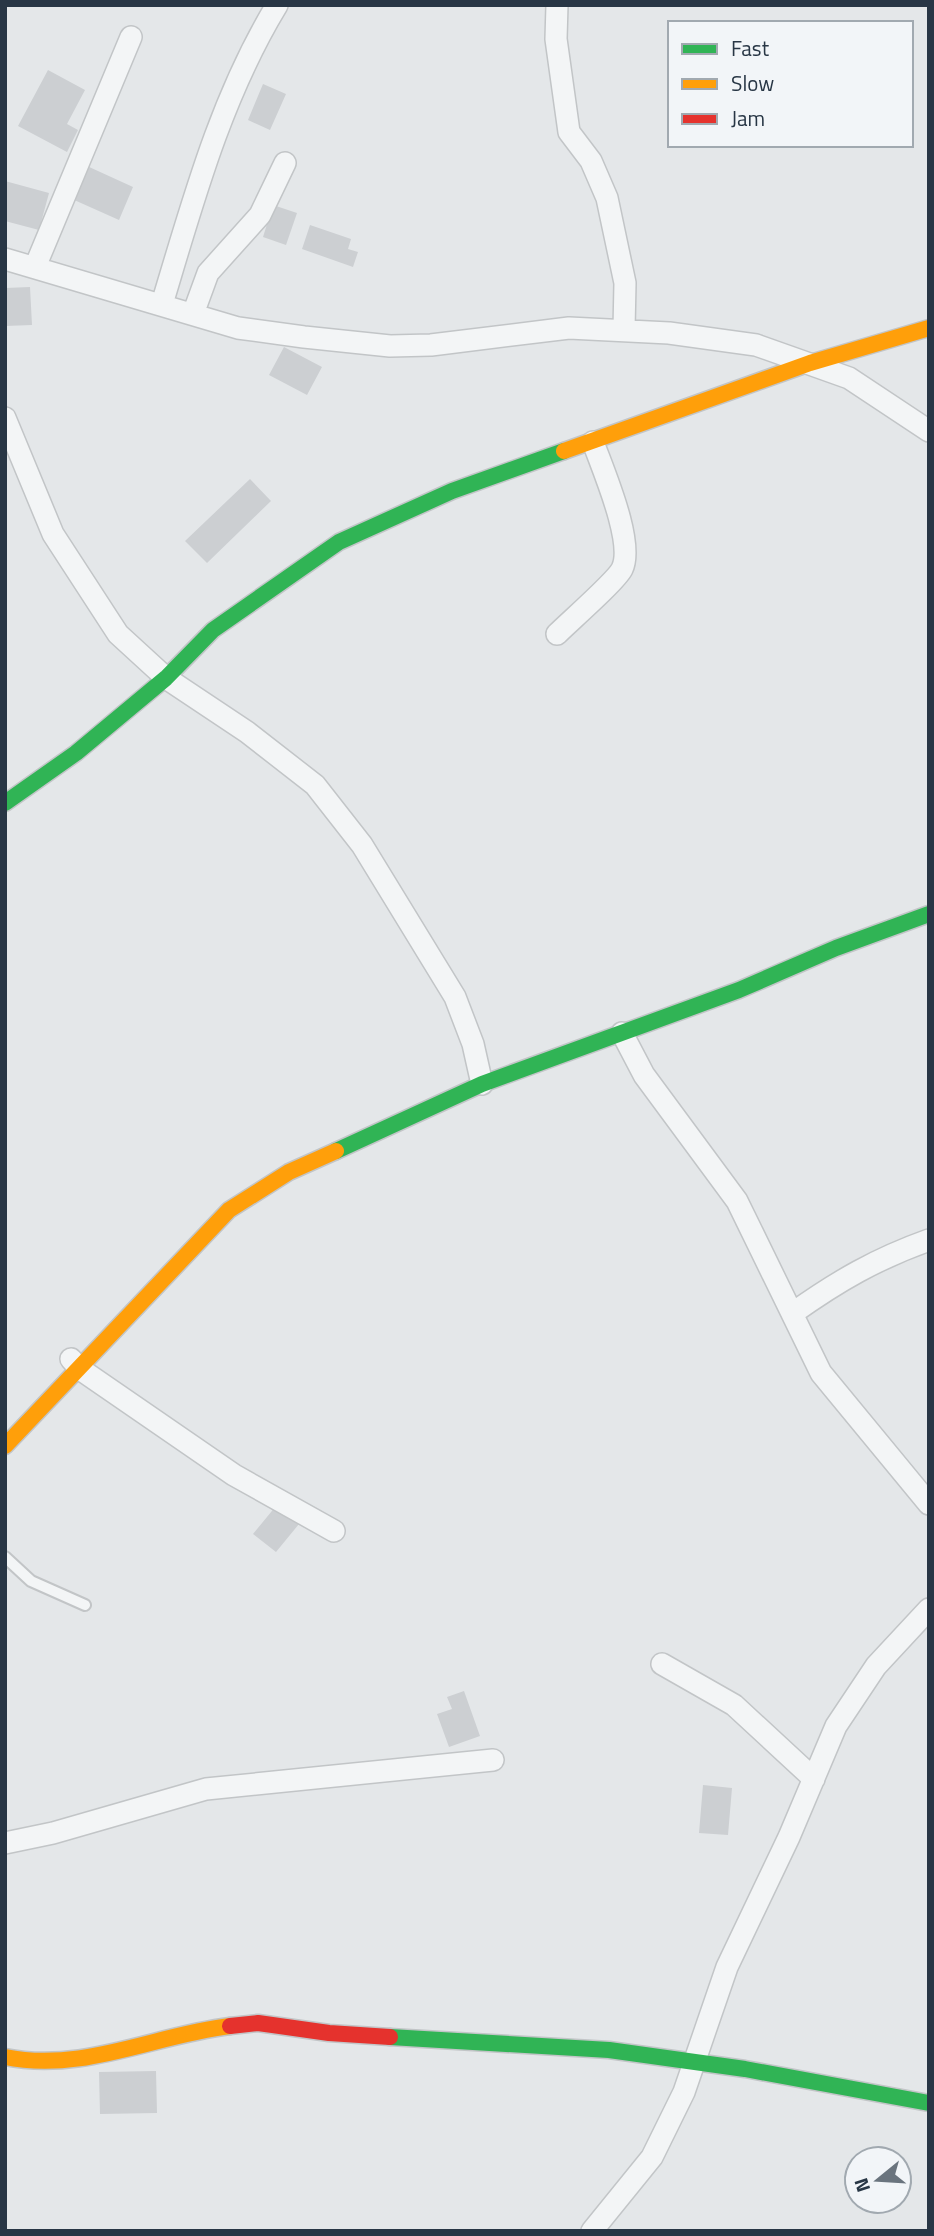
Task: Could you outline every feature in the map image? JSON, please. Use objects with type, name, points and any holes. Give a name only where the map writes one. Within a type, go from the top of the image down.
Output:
[{"type":"street","points":[[162,304],[209,151],[242,69],[277,5]]},
{"type":"street","points":[[557,5],[556,39],[569,132],[591,161],[607,198],[625,283],[624,329]]},
{"type":"street","points":[[35,267],[131,37]]},
{"type":"street","points":[[193,314],[208,272],[260,215],[285,163]]},
{"type":"street","points":[[5,260],[238,328],[390,346],[431,345],[569,328],[624,329],[756,345],[849,378],[929,431]]},
{"type":"street","points":[[5,803],[76,753],[166,678],[213,630],[339,542],[452,491],[810,363],[929,328]]},
{"type":"street","points":[[5,418],[53,534],[84,586],[118,634],[166,678],[247,732],[315,785],[362,845],[455,998],[472,1044],[482,1084]]},
{"type":"street","points":[[557,634],[622,569],[625,553],[620,523],[593,442]]},
{"type":"street","points":[[5,1447],[75,1363],[229,1210],[289,1172],[482,1084],[929,914]]},
{"type":"street","points":[[622,1033],[644,1075],[737,1201],[821,1373],[929,1504]]},
{"type":"street","points":[[793,1313],[841,1279],[880,1258],[929,1240]]},
{"type":"street","points":[[75,1363],[234,1475],[334,1531]]},
{"type":"street","points":[[592,2231],[652,2157],[684,2092],[692,2062],[727,1967],[836,1726],[876,1666],[929,1609]]},
{"type":"street","points":[[662,1664],[734,1704],[814,1779]]},
{"type":"street","points":[[5,1843],[53,1833],[206,1788],[493,1759]]},
{"type":"street","points":[[5,2057],[25,2061],[58,2062],[107,2055],[197,2030],[258,2024],[329,2033],[609,2050],[929,2104]]},
{"type":"lane","points":[[5,1557],[32,1580],[85,1605]]},
{"type":"building","points":[[48,70],[85,90],[67,124],[78,130],[67,152],[18,126]]},
{"type":"building","points":[[263,84],[286,94],[270,130],[248,120]]},
{"type":"building","points":[[87,166],[133,187],[119,220],[72,199]]},
{"type":"building","points":[[5,181],[49,193],[39,230],[5,221]]},
{"type":"building","points":[[273,205],[297,213],[286,245],[263,237]]},
{"type":"building","points":[[310,225],[351,239],[348,249],[358,252],[353,267],[302,249]]},
{"type":"building","points":[[30,287],[32,325],[5,326],[5,288]]},
{"type":"building","points":[[284,347],[322,367],[307,395],[269,375]]},
{"type":"building","points":[[250,479],[271,501],[207,563],[185,541]]},
{"type":"building","points":[[276,1506],[299,1524],[276,1552],[253,1534]]},
{"type":"building","points":[[464,1691],[480,1736],[449,1747],[437,1714],[452,1709],[447,1697]]},
{"type":"building","points":[[703,1785],[732,1788],[728,1835],[699,1833]]},
{"type":"building","points":[[156,2071],[157,2113],[100,2114],[99,2072]]},
{"type":"traffic: fast","points":[[5,803],[76,753],[166,678],[213,630],[339,542],[452,491],[564,451]]},
{"type":"traffic: fast","points":[[336,1151],[482,1084],[739,990],[836,948],[929,914]]},
{"type":"traffic: fast","points":[[390,2037],[609,2050],[745,2069],[929,2103]]},
{"type":"traffic: slow","points":[[564,451],[810,363],[929,328]]},
{"type":"traffic: slow","points":[[5,1446],[229,1210],[289,1172],[336,1151]]},
{"type":"traffic: slow","points":[[5,2057],[34,2061],[90,2057],[230,2026]]},
{"type":"traffic: jam","points":[[230,2026],[258,2023],[329,2033],[390,2037]]}]
